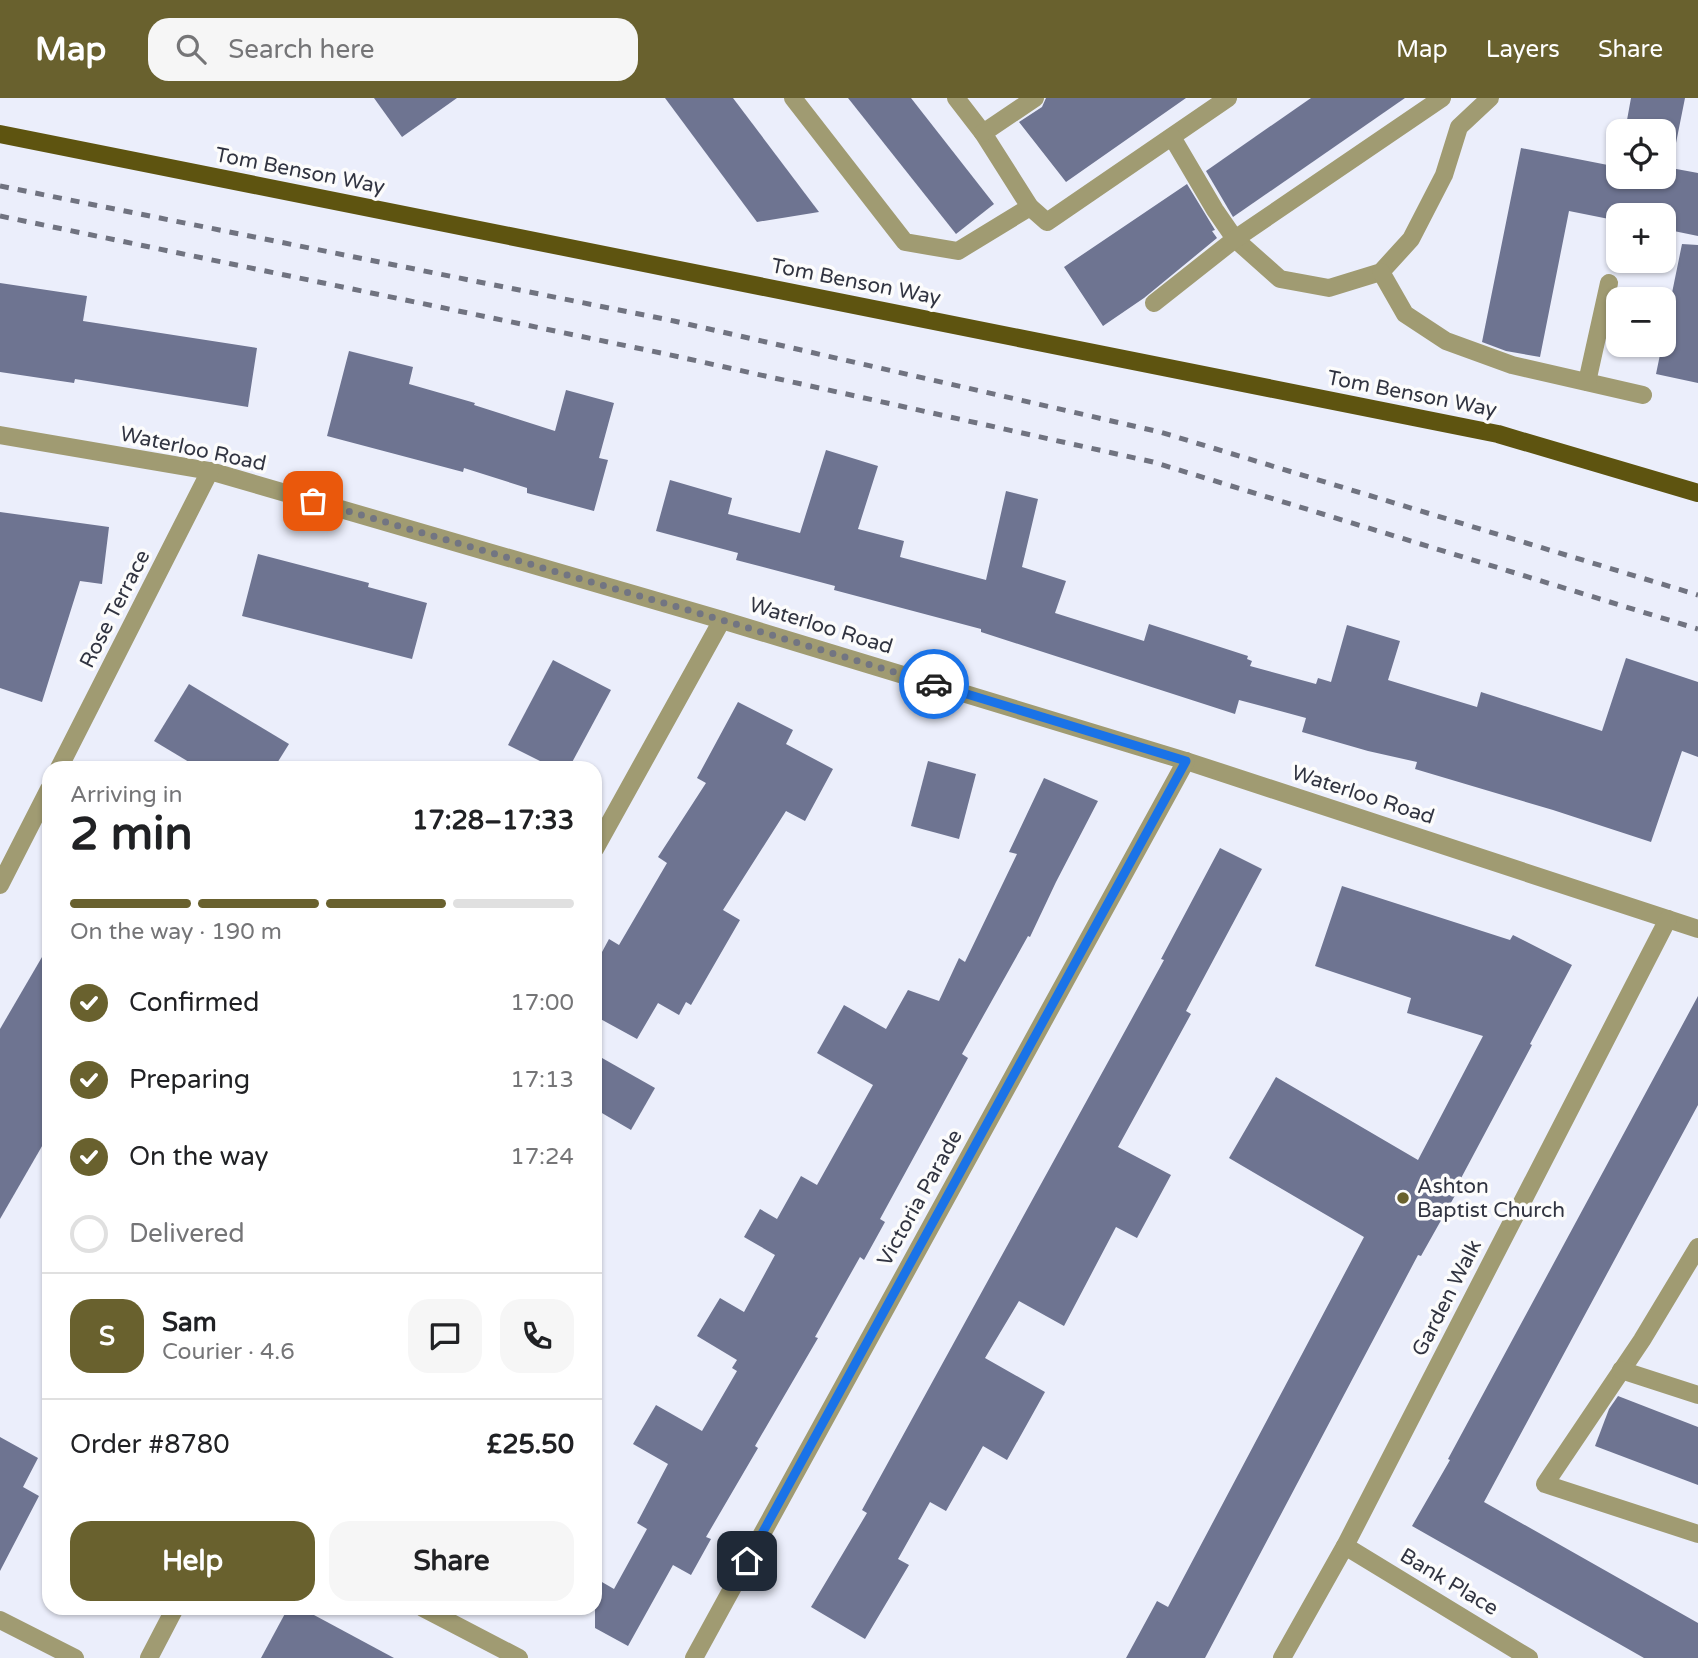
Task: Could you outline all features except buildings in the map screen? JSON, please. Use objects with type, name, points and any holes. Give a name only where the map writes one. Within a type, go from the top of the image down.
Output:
[{"type":"main road","name":"Tom Benson Way","points":[[0,134],[1498,434],[1698,493]]},
{"type":"street","points":[[793,98],[905,242],[958,251],[1030,207]]},
{"type":"street","points":[[956,98],[983,133],[1030,207],[1046,222],[1228,98]]},
{"type":"street","points":[[983,133],[1035,98]]},
{"type":"street","points":[[1154,303],[1235,239],[1442,98]]},
{"type":"street","points":[[1172,138],[1235,239],[1280,279],[1329,288],[1381,272],[1411,239],[1444,175],[1459,127],[1490,98]]},
{"type":"street","points":[[1381,272],[1405,314],[1446,341],[1512,365],[1643,395]]},
{"type":"street","points":[[1587,382],[1609,283]]},
{"type":"street","name":"Waterloo Road","points":[[0,435],[210,471],[722,620],[1186,761],[1698,929]]},
{"type":"street","name":"Rose Terrace","points":[[63,761],[210,471]]},
{"type":"street","points":[[602,836],[722,620]]},
{"type":"street","name":"Victoria Parade","points":[[694,1658],[1186,761]]},
{"type":"street","points":[[0,885],[42,803]]},
{"type":"street","name":"Garden Walk","points":[[1282,1658],[1345,1546],[1668,919]]},
{"type":"street","points":[[1698,1247],[1642,1340],[1545,1484],[1698,1534]]},
{"type":"street","points":[[1621,1370],[1698,1395]]},
{"type":"street","name":"Bank Place","points":[[1345,1546],[1529,1658]]},
{"type":"street","points":[[149,1658],[171,1615]]},
{"type":"street","points":[[436,1615],[519,1658]]},
{"type":"street","points":[[0,1620],[75,1658]]},
{"type":"railway","points":[[0,186],[674,321],[1160,432],[1698,595]]},
{"type":"railway","points":[[0,216],[666,354],[1153,462],[1698,629]]},
{"type":"way so far","points":[[313,501],[934,684]]},
{"type":"place","name":"Ashton Baptist Church","points":[[1403,1198]]},
{"type":"route","points":[[747,1561],[1186,761],[934,684]]}]
